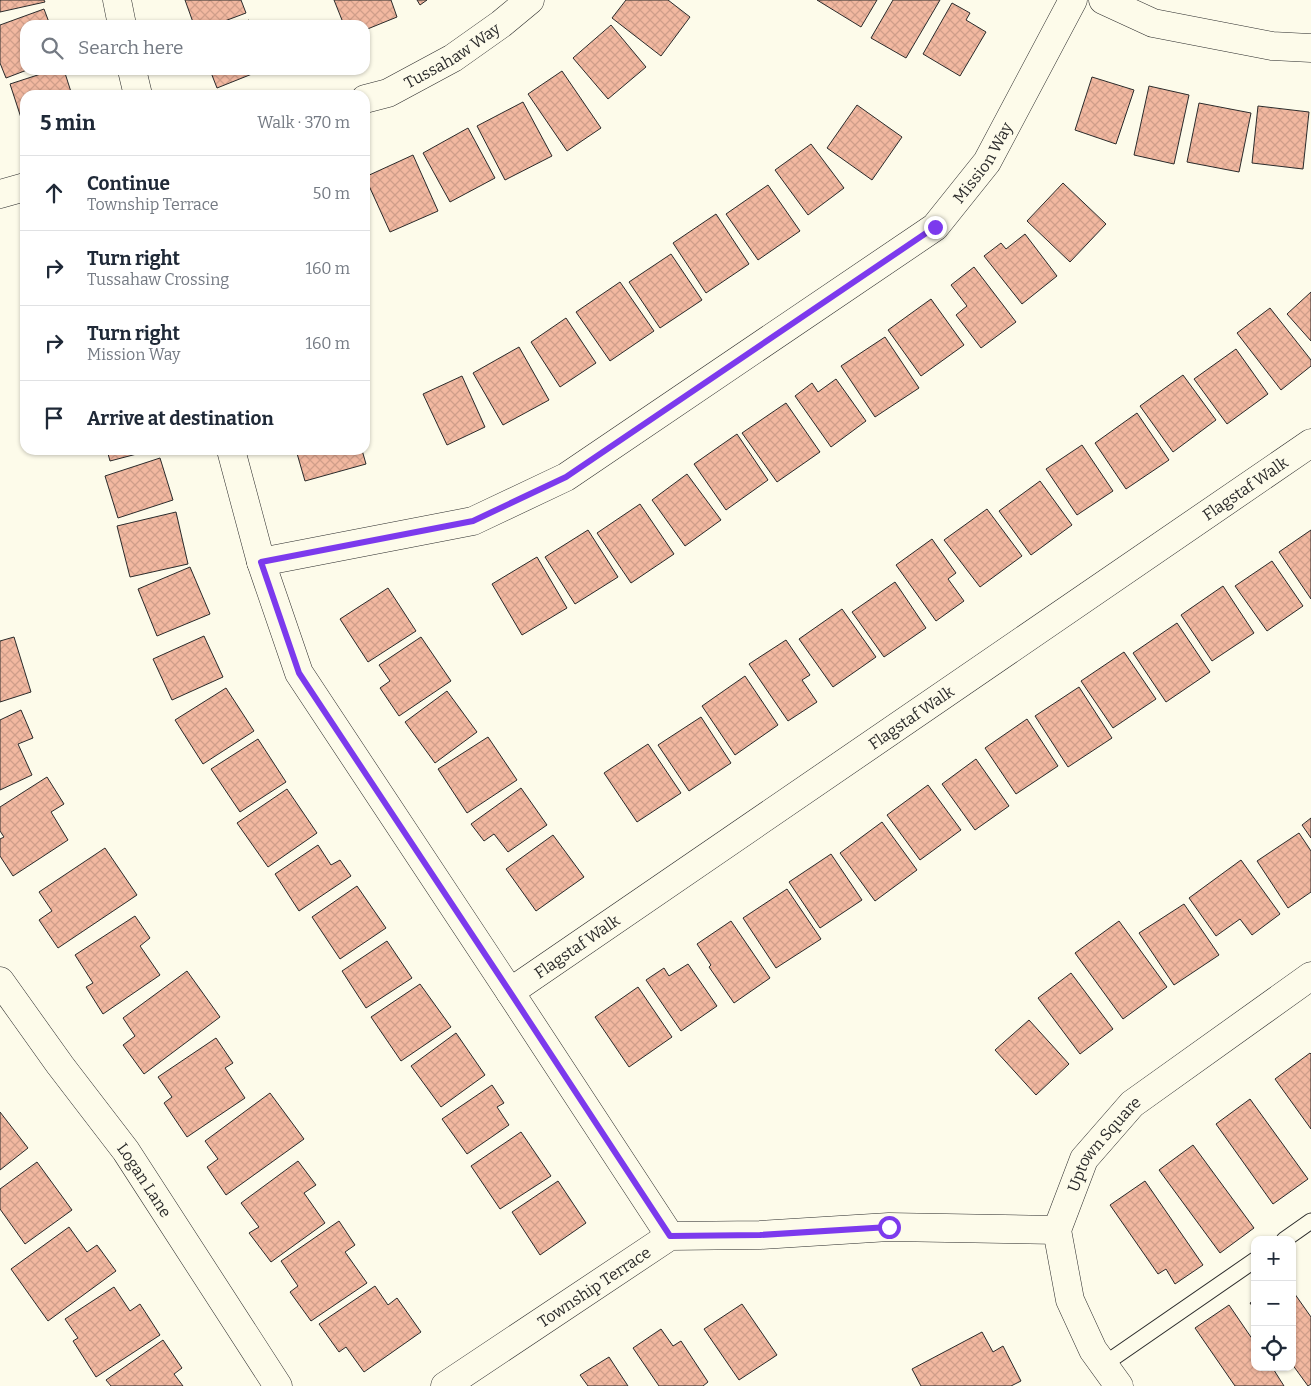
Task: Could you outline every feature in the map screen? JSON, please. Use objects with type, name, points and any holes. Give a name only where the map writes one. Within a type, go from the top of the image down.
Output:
[{"type":"street","points":[[117,0],[121,20]]},
{"type":"street","name":"Tussahaw Way","points":[[370,98],[388,93],[453,58],[501,24],[530,0]]},
{"type":"street","name":"Mission Way","points":[[261,562],[473,521],[566,477],[935,227],[987,162],[1073,0]]},
{"type":"street","points":[[1103,0],[1153,23],[1272,46],[1311,48]]},
{"type":"street","points":[[133,75],[137,90]]},
{"type":"street","points":[[0,194],[20,188]]},
{"type":"street","name":"Flagstaf Walk","points":[[510,992],[1311,443]]},
{"type":"street","points":[[232,455],[261,562],[299,673],[670,1236],[760,1235],[889,1227],[1057,1230],[1070,1300],[1093,1350],[1111,1375]]},
{"type":"street","name":"Uptown Square","points":[[1057,1230],[1084,1159],[1132,1104],[1311,976]]},
{"type":"street","name":"Logan Lane","points":[[0,981],[60,1065],[126,1151],[278,1386]]},
{"type":"street","name":"Township Terrace","points":[[445,1386],[670,1236]]},
{"type":"lane","points":[[1290,1236],[1311,1221]]},
{"type":"lane","points":[[1111,1375],[1251,1263]]},
{"type":"building","points":[[0,0],[44,0],[45,2],[0,12]]},
{"type":"building","points":[[185,0],[241,0],[246,13],[227,20],[192,20]]},
{"type":"building","points":[[334,0],[391,0],[397,17],[370,28],[370,20],[342,20]]},
{"type":"building","points":[[417,0],[427,0],[420,5]]},
{"type":"building","points":[[626,0],[668,0],[690,17],[661,56],[612,18]]},
{"type":"building","points":[[817,0],[877,0],[861,27]]},
{"type":"building","points":[[893,0],[940,0],[906,58],[871,38]]},
{"type":"building","points":[[952,3],[970,13],[966,20],[986,32],[960,76],[923,54]]},
{"type":"building","points":[[44,9],[48,20],[20,20],[20,73],[6,78],[0,63],[0,25]]},
{"type":"building","points":[[611,25],[646,67],[608,99],[573,58]]},
{"type":"building","points":[[562,71],[601,128],[567,151],[528,94]]},
{"type":"building","points":[[38,75],[66,75],[70,90],[20,90],[20,115],[10,84]]},
{"type":"building","points":[[212,75],[250,75],[217,88]]},
{"type":"building","points":[[1092,77],[1134,90],[1116,144],[1075,130]]},
{"type":"building","points":[[1149,86],[1189,95],[1174,164],[1134,155]]},
{"type":"building","points":[[523,102],[552,156],[505,180],[477,126]]},
{"type":"building","points":[[1199,103],[1251,113],[1239,172],[1187,162]]},
{"type":"building","points":[[857,105],[902,137],[872,180],[827,148]]},
{"type":"building","points":[[1258,106],[1309,112],[1303,169],[1252,163]]},
{"type":"building","points":[[468,128],[495,178],[450,202],[423,153]]},
{"type":"building","points":[[811,144],[844,188],[808,215],[775,170]]},
{"type":"building","points":[[413,155],[438,211],[390,232],[370,188],[370,175]]},
{"type":"building","points":[[1063,183],[1106,224],[1070,262],[1027,221]]},
{"type":"building","points":[[768,185],[800,231],[758,260],[726,214]]},
{"type":"building","points":[[716,214],[749,264],[706,293],[673,243]]},
{"type":"building","points":[[1025,234],[1057,276],[1022,304],[984,256],[1001,243],[1006,249]]},
{"type":"building","points":[[671,254],[702,300],[660,328],[629,282]]},
{"type":"building","points":[[974,267],[1016,322],[981,348],[956,315],[967,306],[951,285]]},
{"type":"building","points":[[620,282],[654,331],[610,361],[576,312]]},
{"type":"building","points":[[1311,292],[1311,341],[1287,314]]},
{"type":"building","points":[[931,299],[964,345],[921,376],[888,330]]},
{"type":"building","points":[[1270,308],[1311,360],[1311,366],[1281,390],[1237,333]]},
{"type":"building","points":[[566,318],[596,363],[560,387],[531,342]]},
{"type":"building","points":[[885,337],[919,388],[875,417],[841,366]]},
{"type":"building","points":[[519,347],[549,400],[503,425],[473,373]]},
{"type":"building","points":[[1236,349],[1268,394],[1227,424],[1194,379]]},
{"type":"building","points":[[1183,375],[1216,420],[1173,452],[1140,406]]},
{"type":"building","points":[[462,376],[485,427],[447,445],[423,394]]},
{"type":"building","points":[[836,379],[866,421],[831,447],[795,396],[812,383],[818,392]]},
{"type":"building","points":[[786,403],[820,452],[777,482],[742,433]]},
{"type":"building","points":[[1137,413],[1169,460],[1126,489],[1095,443]]},
{"type":"building","points":[[737,434],[768,480],[726,510],[694,464]]},
{"type":"building","points":[[1082,445],[1113,491],[1077,515],[1046,469]]},
{"type":"building","points":[[108,455],[133,455],[110,461]]},
{"type":"building","points":[[297,455],[363,455],[366,464],[305,481]]},
{"type":"building","points":[[160,458],[173,500],[118,518],[105,476]]},
{"type":"building","points":[[687,474],[721,520],[685,546],[652,500]]},
{"type":"building","points":[[1040,481],[1072,525],[1031,555],[999,511]]},
{"type":"building","points":[[640,504],[674,554],[631,583],[597,533]]},
{"type":"building","points":[[987,509],[1022,556],[980,587],[944,540]]},
{"type":"building","points":[[176,512],[188,564],[130,577],[117,526]]},
{"type":"building","points":[[588,530],[618,577],[575,604],[545,557]]},
{"type":"building","points":[[1311,530],[1311,599],[1279,552]]},
{"type":"building","points":[[932,539],[956,573],[948,579],[964,601],[936,621],[896,565]]},
{"type":"building","points":[[537,557],[567,608],[522,635],[492,584]]},
{"type":"building","points":[[1272,561],[1303,606],[1267,631],[1235,586]]},
{"type":"building","points":[[190,567],[210,614],[157,636],[138,589]]},
{"type":"building","points":[[895,582],[926,628],[884,657],[852,612]]},
{"type":"building","points":[[1223,586],[1254,633],[1212,661],[1181,615]]},
{"type":"building","points":[[388,588],[416,631],[368,662],[340,619]]},
{"type":"building","points":[[842,609],[876,657],[833,687],[799,639]]},
{"type":"building","points":[[1177,623],[1210,672],[1166,702],[1133,653]]},
{"type":"building","points":[[204,636],[223,677],[172,700],[153,659]]},
{"type":"building","points":[[14,637],[31,692],[0,702],[0,641]]},
{"type":"building","points":[[421,637],[451,681],[399,716],[380,688],[390,681],[379,665]]},
{"type":"building","points":[[786,640],[810,675],[802,680],[817,702],[788,721],[749,664]]},
{"type":"building","points":[[1124,652],[1156,699],[1113,728],[1081,681]]},
{"type":"building","points":[[745,676],[778,725],[735,755],[702,706]]},
{"type":"building","points":[[1079,687],[1112,738],[1068,767],[1035,716]]},
{"type":"building","points":[[226,688],[254,731],[203,764],[175,720]]},
{"type":"building","points":[[447,691],[477,732],[435,763],[405,722]]},
{"type":"building","points":[[21,710],[33,738],[18,744],[32,775],[0,790],[0,720]]},
{"type":"building","points":[[701,717],[731,763],[689,791],[658,745]]},
{"type":"building","points":[[1027,719],[1058,766],[1016,794],[985,748]]},
{"type":"building","points":[[488,737],[517,780],[467,813],[438,769]]},
{"type":"building","points":[[258,739],[286,782],[240,812],[211,769]]},
{"type":"building","points":[[648,744],[681,793],[637,822],[604,773]]},
{"type":"building","points":[[976,759],[1009,806],[975,830],[942,784]]},
{"type":"building","points":[[47,777],[64,804],[51,812],[68,840],[13,876],[0,856],[0,839],[4,837],[0,831],[0,807]]},
{"type":"building","points":[[928,785],[961,830],[920,860],[887,815]]},
{"type":"building","points":[[521,788],[547,825],[508,852],[494,834],[484,841],[471,824]]},
{"type":"building","points":[[287,789],[317,833],[268,867],[237,823]]},
{"type":"building","points":[[1311,818],[1311,838],[1302,825]]},
{"type":"building","points":[[882,822],[917,870],[875,901],[840,853]]},
{"type":"building","points":[[1299,833],[1311,851],[1311,892],[1288,908],[1257,861]]},
{"type":"building","points":[[553,835],[584,877],[536,911],[506,869]]},
{"type":"building","points":[[318,845],[331,865],[340,860],[351,876],[299,911],[275,874]]},
{"type":"building","points":[[105,848],[137,895],[58,948],[39,920],[52,911],[39,892]]},
{"type":"building","points":[[831,854],[862,900],[820,928],[789,882]]},
{"type":"building","points":[[1241,860],[1280,914],[1252,935],[1240,919],[1216,936],[1189,898]]},
{"type":"building","points":[[357,886],[386,928],[340,959],[312,917]]},
{"type":"building","points":[[787,889],[821,939],[776,968],[743,918]]},
{"type":"building","points":[[1184,904],[1219,955],[1174,985],[1139,933]]},
{"type":"building","points":[[135,916],[150,938],[140,946],[160,975],[103,1014],[86,987],[93,983],[75,955]]},
{"type":"building","points":[[731,921],[770,978],[734,1003],[709,967],[711,965],[697,944]]},
{"type":"building","points":[[1119,921],[1167,987],[1123,1019],[1075,953]]},
{"type":"building","points":[[387,941],[412,978],[366,1008],[342,971]]},
{"type":"building","points":[[688,964],[717,1006],[681,1031],[646,980],[664,968],[669,976]]},
{"type":"building","points":[[187,971],[220,1017],[144,1074],[123,1045],[135,1036],[123,1018]]},
{"type":"building","points":[[1071,973],[1113,1029],[1080,1054],[1038,998]]},
{"type":"building","points":[[420,984],[451,1027],[401,1061],[371,1017]]},
{"type":"building","points":[[638,987],[672,1037],[629,1067],[595,1017]]},
{"type":"building","points":[[1029,1020],[1069,1064],[1036,1095],[995,1050]]},
{"type":"building","points":[[456,1033],[485,1075],[441,1107],[411,1066]]},
{"type":"building","points":[[216,1038],[233,1063],[225,1068],[245,1098],[187,1137],[164,1103],[172,1097],[158,1077]]},
{"type":"building","points":[[1311,1054],[1311,1129],[1275,1079]]},
{"type":"building","points":[[492,1085],[504,1103],[497,1107],[509,1125],[467,1154],[442,1119]]},
{"type":"building","points":[[270,1093],[304,1139],[226,1195],[207,1167],[218,1159],[205,1141]]},
{"type":"building","points":[[1250,1099],[1308,1179],[1273,1204],[1216,1124]]},
{"type":"building","points":[[0,1112],[28,1148],[0,1170]]},
{"type":"building","points":[[521,1132],[551,1176],[500,1209],[471,1166]]},
{"type":"building","points":[[1193,1145],[1254,1228],[1220,1253],[1159,1170]]},
{"type":"building","points":[[298,1161],[316,1185],[304,1193],[325,1223],[271,1262],[249,1233],[259,1227],[241,1203]]},
{"type":"building","points":[[37,1162],[72,1210],[25,1244],[0,1209],[0,1189]]},
{"type":"building","points":[[558,1181],[586,1223],[540,1255],[512,1212]]},
{"type":"building","points":[[1145,1181],[1203,1265],[1175,1284],[1166,1269],[1158,1274],[1110,1205]]},
{"type":"building","points":[[339,1221],[355,1245],[345,1252],[367,1283],[311,1321],[290,1292],[298,1286],[281,1261]]},
{"type":"building","points":[[69,1227],[87,1252],[97,1245],[116,1271],[48,1321],[11,1269]]},
{"type":"building","points":[[375,1286],[388,1305],[397,1298],[421,1332],[364,1372],[346,1347],[339,1352],[319,1324]]},
{"type":"building","points":[[114,1287],[130,1311],[140,1304],[160,1335],[96,1377],[73,1341],[78,1338],[65,1319]]},
{"type":"building","points":[[1296,1296],[1311,1317],[1311,1384],[1308,1386],[1296,1370]]},
{"type":"building","points":[[742,1304],[777,1355],[739,1380],[704,1329]]},
{"type":"building","points":[[1229,1305],[1251,1337],[1251,1371],[1275,1371],[1284,1386],[1235,1386],[1195,1328]]},
{"type":"building","points":[[661,1329],[673,1346],[681,1341],[708,1382],[703,1386],[659,1386],[633,1348]]},
{"type":"building","points":[[982,1332],[993,1352],[1003,1346],[1021,1381],[1011,1386],[921,1386],[912,1369]]},
{"type":"building","points":[[163,1340],[182,1368],[174,1374],[183,1386],[111,1386],[106,1380]]},
{"type":"building","points":[[609,1357],[628,1386],[588,1386],[580,1375]]},
{"type":"route","points":[[889,1227],[760,1235],[670,1236],[299,673],[261,562],[473,521],[566,477],[935,227]]}]
